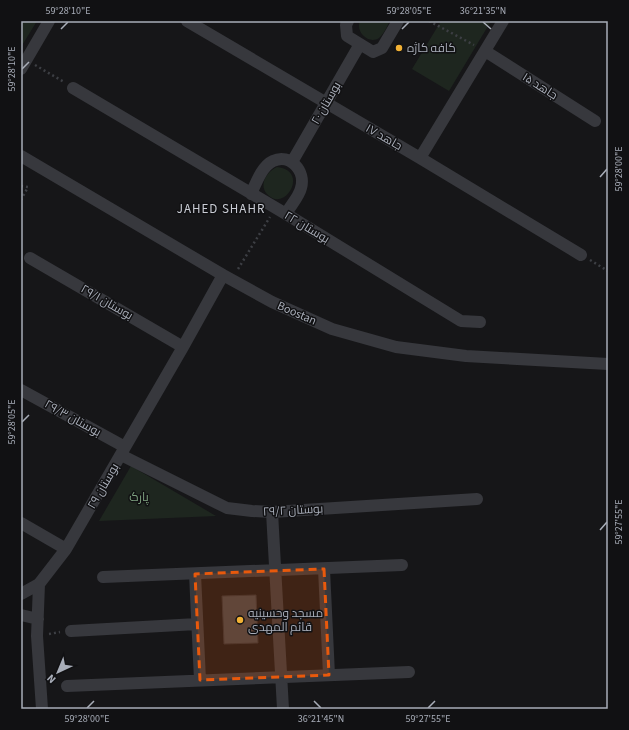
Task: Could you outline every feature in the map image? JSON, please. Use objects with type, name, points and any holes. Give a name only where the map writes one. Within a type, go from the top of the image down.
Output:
[{"type":"street","points":[[24,64],[49,21]]},
{"type":"street","name":"جاهد ۱۷","points":[[187,21],[581,255]]},
{"type":"street","points":[[348,21],[346,25],[347,36],[373,52],[382,48],[398,21]]},
{"type":"street","points":[[420,158],[503,21]]},
{"type":"street","name":"بوستان ۲۰","points":[[292,162],[360,44]]},
{"type":"street","name":"جاهد ۱۵","points":[[485,51],[595,121]]},
{"type":"street","name":"بوستان ۲۲","points":[[73,88],[286,214],[461,321],[480,322]]},
{"type":"street","name":"Boostan","points":[[21,156],[227,277],[272,302],[332,329],[396,347],[466,356],[608,364]]},
{"type":"street","points":[[251,194],[264,169],[272,161],[281,158],[292,162],[300,169],[302,178],[301,188],[286,214]]},
{"type":"street","name":"بوستان ۲۹/۱","points":[[30,258],[183,347]]},
{"type":"street","name":"بوستان ۲۹","points":[[39,584],[66,549],[183,347],[227,277]]},
{"type":"street","name":"بوستان ۲۹/۳","points":[[21,390],[123,451]]},
{"type":"street","name":"بوستان ۲۹/۲","points":[[123,451],[227,508],[272,512],[477,500]]},
{"type":"street","points":[[272,512],[283,709]]},
{"type":"street","points":[[21,523],[66,549]]},
{"type":"street","points":[[103,577],[402,565]]},
{"type":"street","points":[[324,568],[329,675]]},
{"type":"street","points":[[195,574],[200,680]]},
{"type":"street","points":[[21,594],[39,584]]},
{"type":"street","points":[[39,584],[37,636],[42,709]]},
{"type":"street","points":[[21,615],[38,619]]},
{"type":"street","points":[[71,630],[197,624]]},
{"type":"street","points":[[67,686],[409,672]]},
{"type":"path","points":[[429,21],[485,51]]},
{"type":"path","points":[[24,64],[73,88]]},
{"type":"path","points":[[21,186],[28,187],[21,200]]},
{"type":"path","points":[[227,277],[275,208]]},
{"type":"path","points":[[581,255],[608,271]]},
{"type":"path","points":[[37,636],[71,630]]},
{"type":"highlighted area","points":[[324,569],[329,675],[200,680],[195,574]]},
{"type":"green space","points":[[21,21],[37,21],[21,47]]},
{"type":"green space","points":[[360,21],[390,21],[379,38],[371,40],[367,39],[361,33],[359,29]]},
{"type":"green space","points":[[441,21],[491,21],[449,91],[412,69]]},
{"type":"green space","points":[[277,167],[287,170],[292,175],[293,182],[287,195],[281,199],[274,199],[264,190],[265,178]]},
{"type":"green space","name":"پارک","points":[[131,466],[216,516],[99,521]]},
{"type":"building","name":"مسجد وحسینیه قائم المهدی","points":[[256,595],[258,643],[224,644],[222,596]]},
{"type":"place","name":"کافه کاژه","points":[[399,48]]},
{"type":"place","name":"مسجد وحسینیه قائم المهدی","points":[[240,620]]},
{"type":"district","name":"JAHED SHAHR","points":[[221,208]]}]
